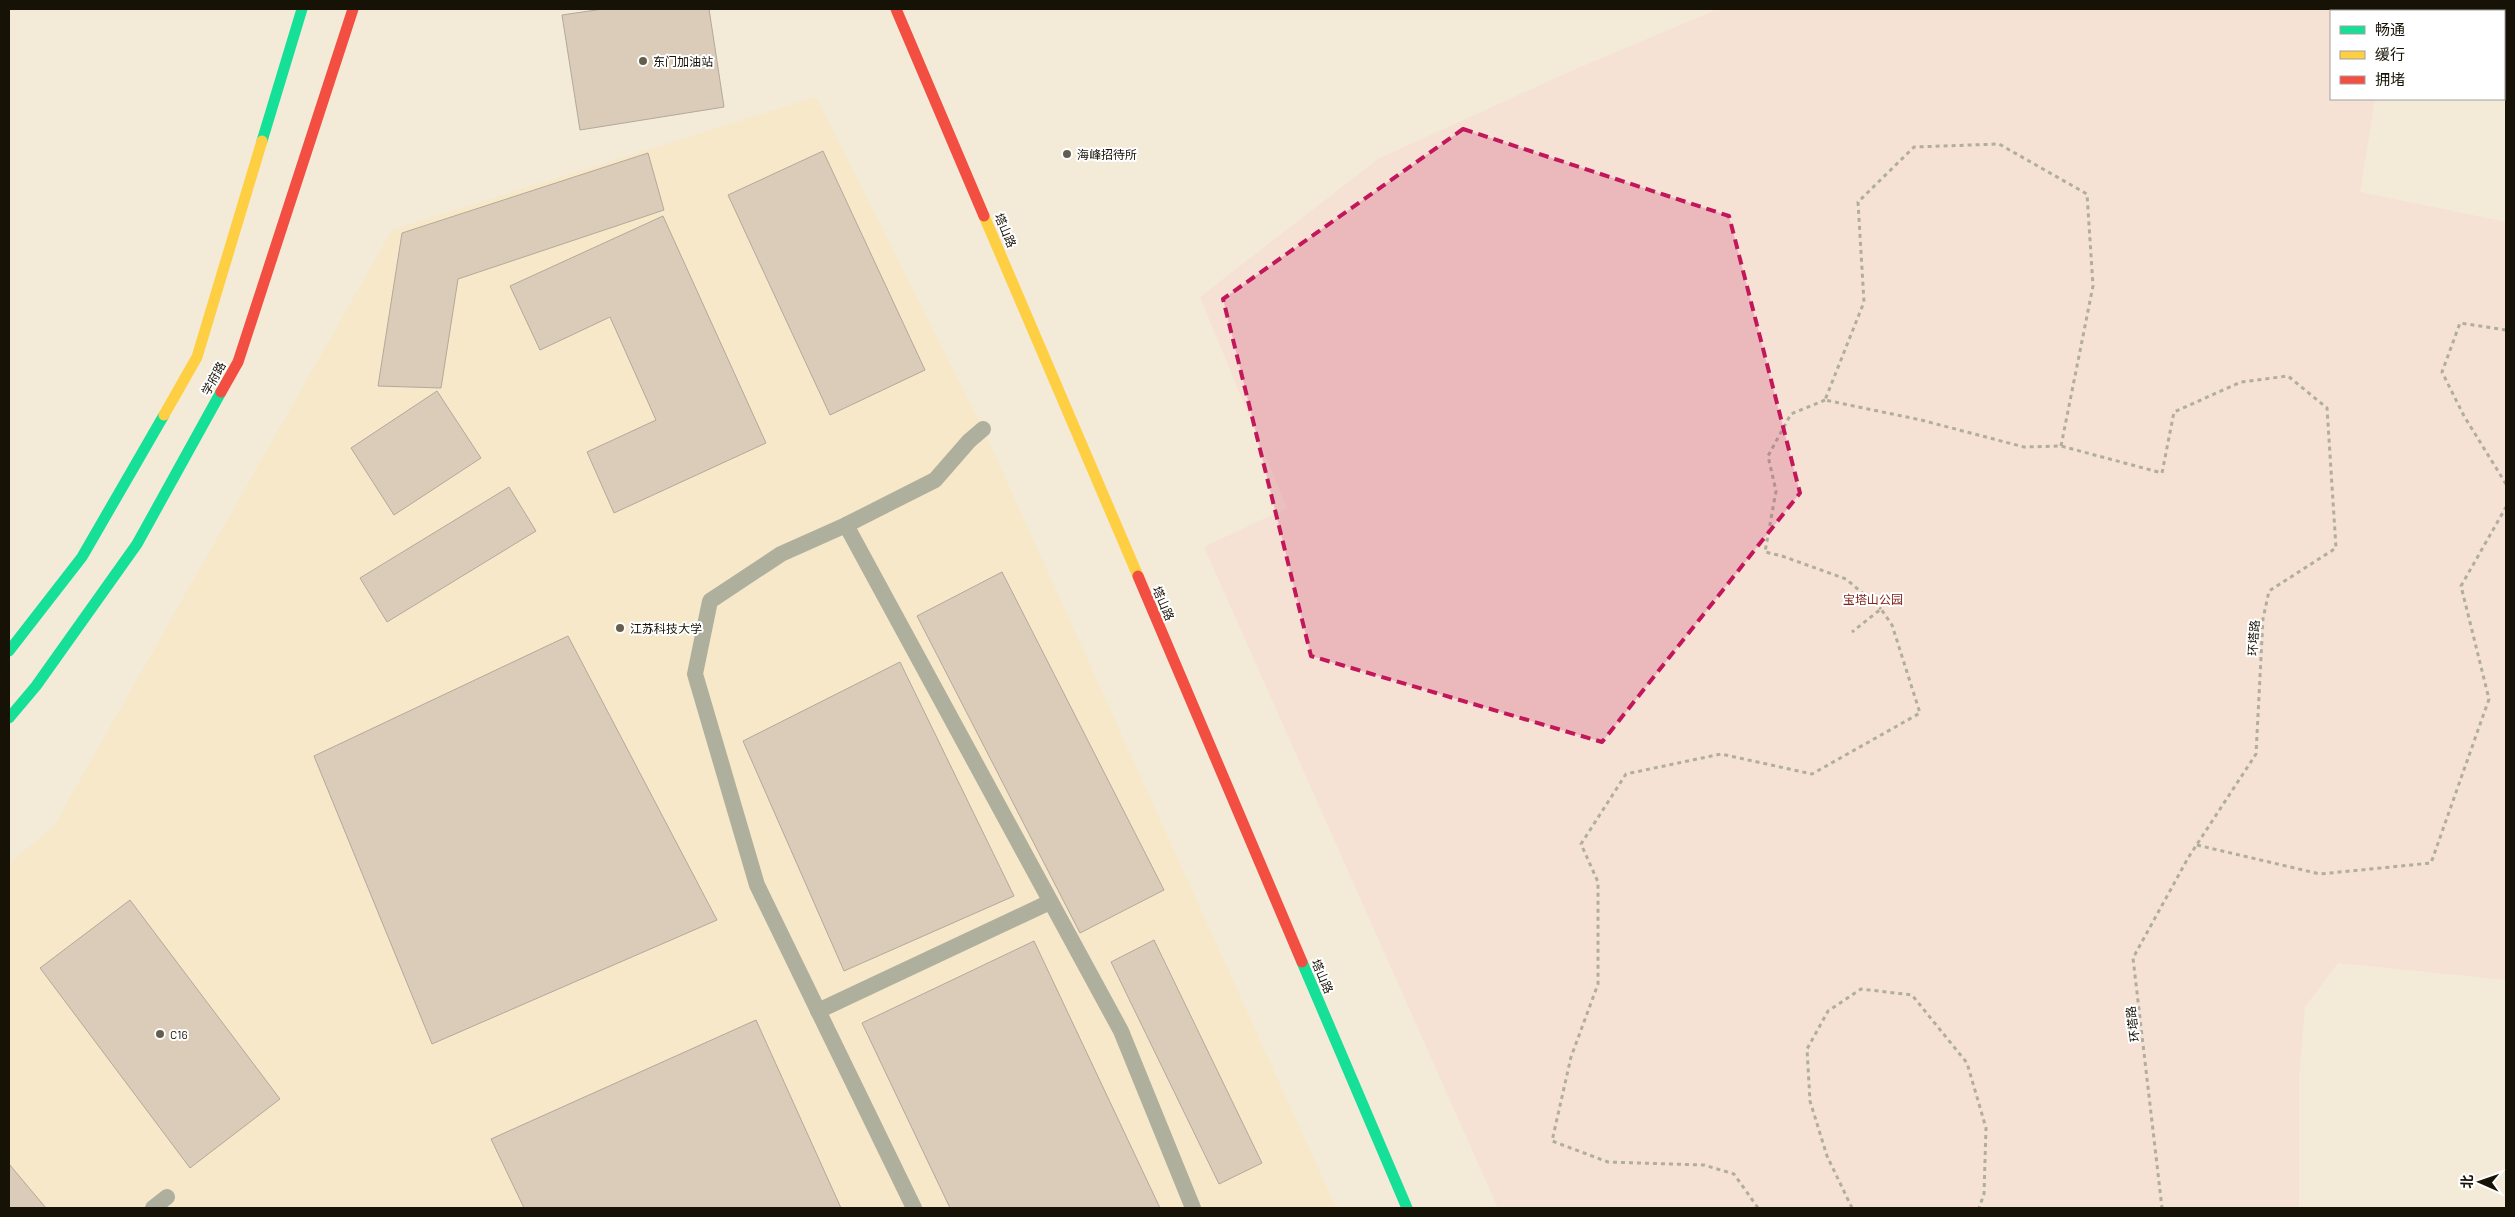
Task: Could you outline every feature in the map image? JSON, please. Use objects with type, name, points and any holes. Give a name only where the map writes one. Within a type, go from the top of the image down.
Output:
[{"type":"main road","name":"学府路","points":[[9,651],[82,557],[197,357],[302,9]]},
{"type":"main road","name":"学府路","points":[[9,718],[36,686],[137,544],[238,362],[353,9]]},
{"type":"main road","name":"塔山路","points":[[896,9],[1407,1208]]},
{"type":"lane","points":[[914,1208],[756,885],[695,674],[710,601],[781,554],[846,525],[935,480],[969,441],[983,429]]},
{"type":"lane","points":[[846,525],[1121,1031],[1193,1208]]},
{"type":"lane","points":[[818,1011],[1050,902]]},
{"type":"lane","points":[[153,1208],[167,1197]]},
{"type":"path","points":[[1758,1208],[1734,1174],[1704,1165],[1608,1162],[1552,1141],[1571,1057],[1598,984],[1598,882],[1581,844],[1626,774],[1721,754],[1812,774],[1920,713],[1892,625],[1881,608],[1846,579],[1782,556],[1765,552],[1776,491],[1768,456],[1790,414],[1825,400],[1921,420],[2024,447],[2061,446],[2093,286],[2086,194],[1999,144],[1914,147],[1858,202],[1864,302],[1825,400]]},
{"type":"path","points":[[2506,330],[2460,323],[2442,372],[2464,416],[2506,484]]},
{"type":"path","name":"环塔路","points":[[2061,446],[2162,473],[2174,412],[2240,382],[2288,376],[2326,408],[2336,548],[2269,591],[2262,619],[2256,754],[2197,845],[2133,958],[2162,1208]]},
{"type":"path","points":[[2197,845],[2320,874],[2431,863],[2489,699],[2460,586],[2506,507]]},
{"type":"path","points":[[1852,632],[1881,608]]},
{"type":"path","points":[[1852,1208],[1827,1156],[1810,1101],[1807,1049],[1828,1011],[1861,989],[1912,995],[1967,1063],[1986,1128],[1984,1194],[1979,1208]]},
{"type":"highlighted area","points":[[1463,129],[1729,216],[1800,493],[1602,742],[1311,656],[1223,299]]},
{"type":"shaded area","name":"江苏科技大学","points":[[816,97],[983,429],[1336,1208],[9,1208],[9,864],[54,826],[392,230]]},
{"type":"green space","name":"宝塔山公园","points":[[1718,9],[2386,9],[2330,10],[2330,100],[2375,100],[2360,192],[2506,222],[2506,980],[2338,963],[2305,1007],[2299,1077],[2299,1208],[1498,1208],[1204,547],[1287,508],[1200,297],[1378,159],[1569,72]]},
{"type":"building","name":"东门加油站","points":[[603,9],[709,9],[724,107],[580,130],[562,15]]},
{"type":"building","points":[[823,151],[925,370],[830,415],[728,195]]},
{"type":"building","points":[[648,153],[664,210],[458,279],[441,388],[378,386],[402,233]]},
{"type":"building","points":[[663,216],[766,443],[614,513],[587,452],[656,420],[610,317],[540,350],[510,286]]},
{"type":"building","points":[[437,391],[481,458],[394,515],[351,448]]},
{"type":"building","points":[[509,487],[536,531],[387,622],[360,578]]},
{"type":"building","points":[[1002,572],[1164,890],[1080,933],[917,616]]},
{"type":"building","points":[[568,636],[717,920],[432,1044],[314,756]]},
{"type":"building","points":[[900,662],[1014,896],[844,971],[743,741]]},
{"type":"building","name":"C16","points":[[130,900],[280,1099],[190,1168],[40,968]]},
{"type":"building","points":[[1154,940],[1262,1163],[1219,1184],[1111,962]]},
{"type":"building","points":[[1034,941],[1160,1208],[950,1208],[862,1023]]},
{"type":"building","points":[[756,1020],[841,1208],[524,1208],[491,1139]]},
{"type":"building","points":[[9,1164],[46,1208],[9,1208]]},
{"type":"traffic: fast","points":[[262,141],[302,9]]},
{"type":"traffic: fast","points":[[9,718],[36,686],[137,544],[221,392]]},
{"type":"traffic: fast","points":[[9,651],[82,557],[164,415]]},
{"type":"traffic: fast","points":[[1302,962],[1407,1208]]},
{"type":"traffic: slow","points":[[164,415],[197,357],[262,141]]},
{"type":"traffic: slow","points":[[984,216],[1138,576]]},
{"type":"traffic: jam","points":[[221,392],[238,362],[353,9]]},
{"type":"traffic: jam","points":[[896,9],[984,216]]},
{"type":"traffic: jam","points":[[1138,576],[1302,962]]},
{"type":"place","name":"东门加油站","points":[[643,61]]},
{"type":"place","name":"海峰招待所","points":[[1067,154]]},
{"type":"place","name":"江苏科技大学","points":[[620,628]]},
{"type":"place","name":"C16","points":[[160,1034]]}]
